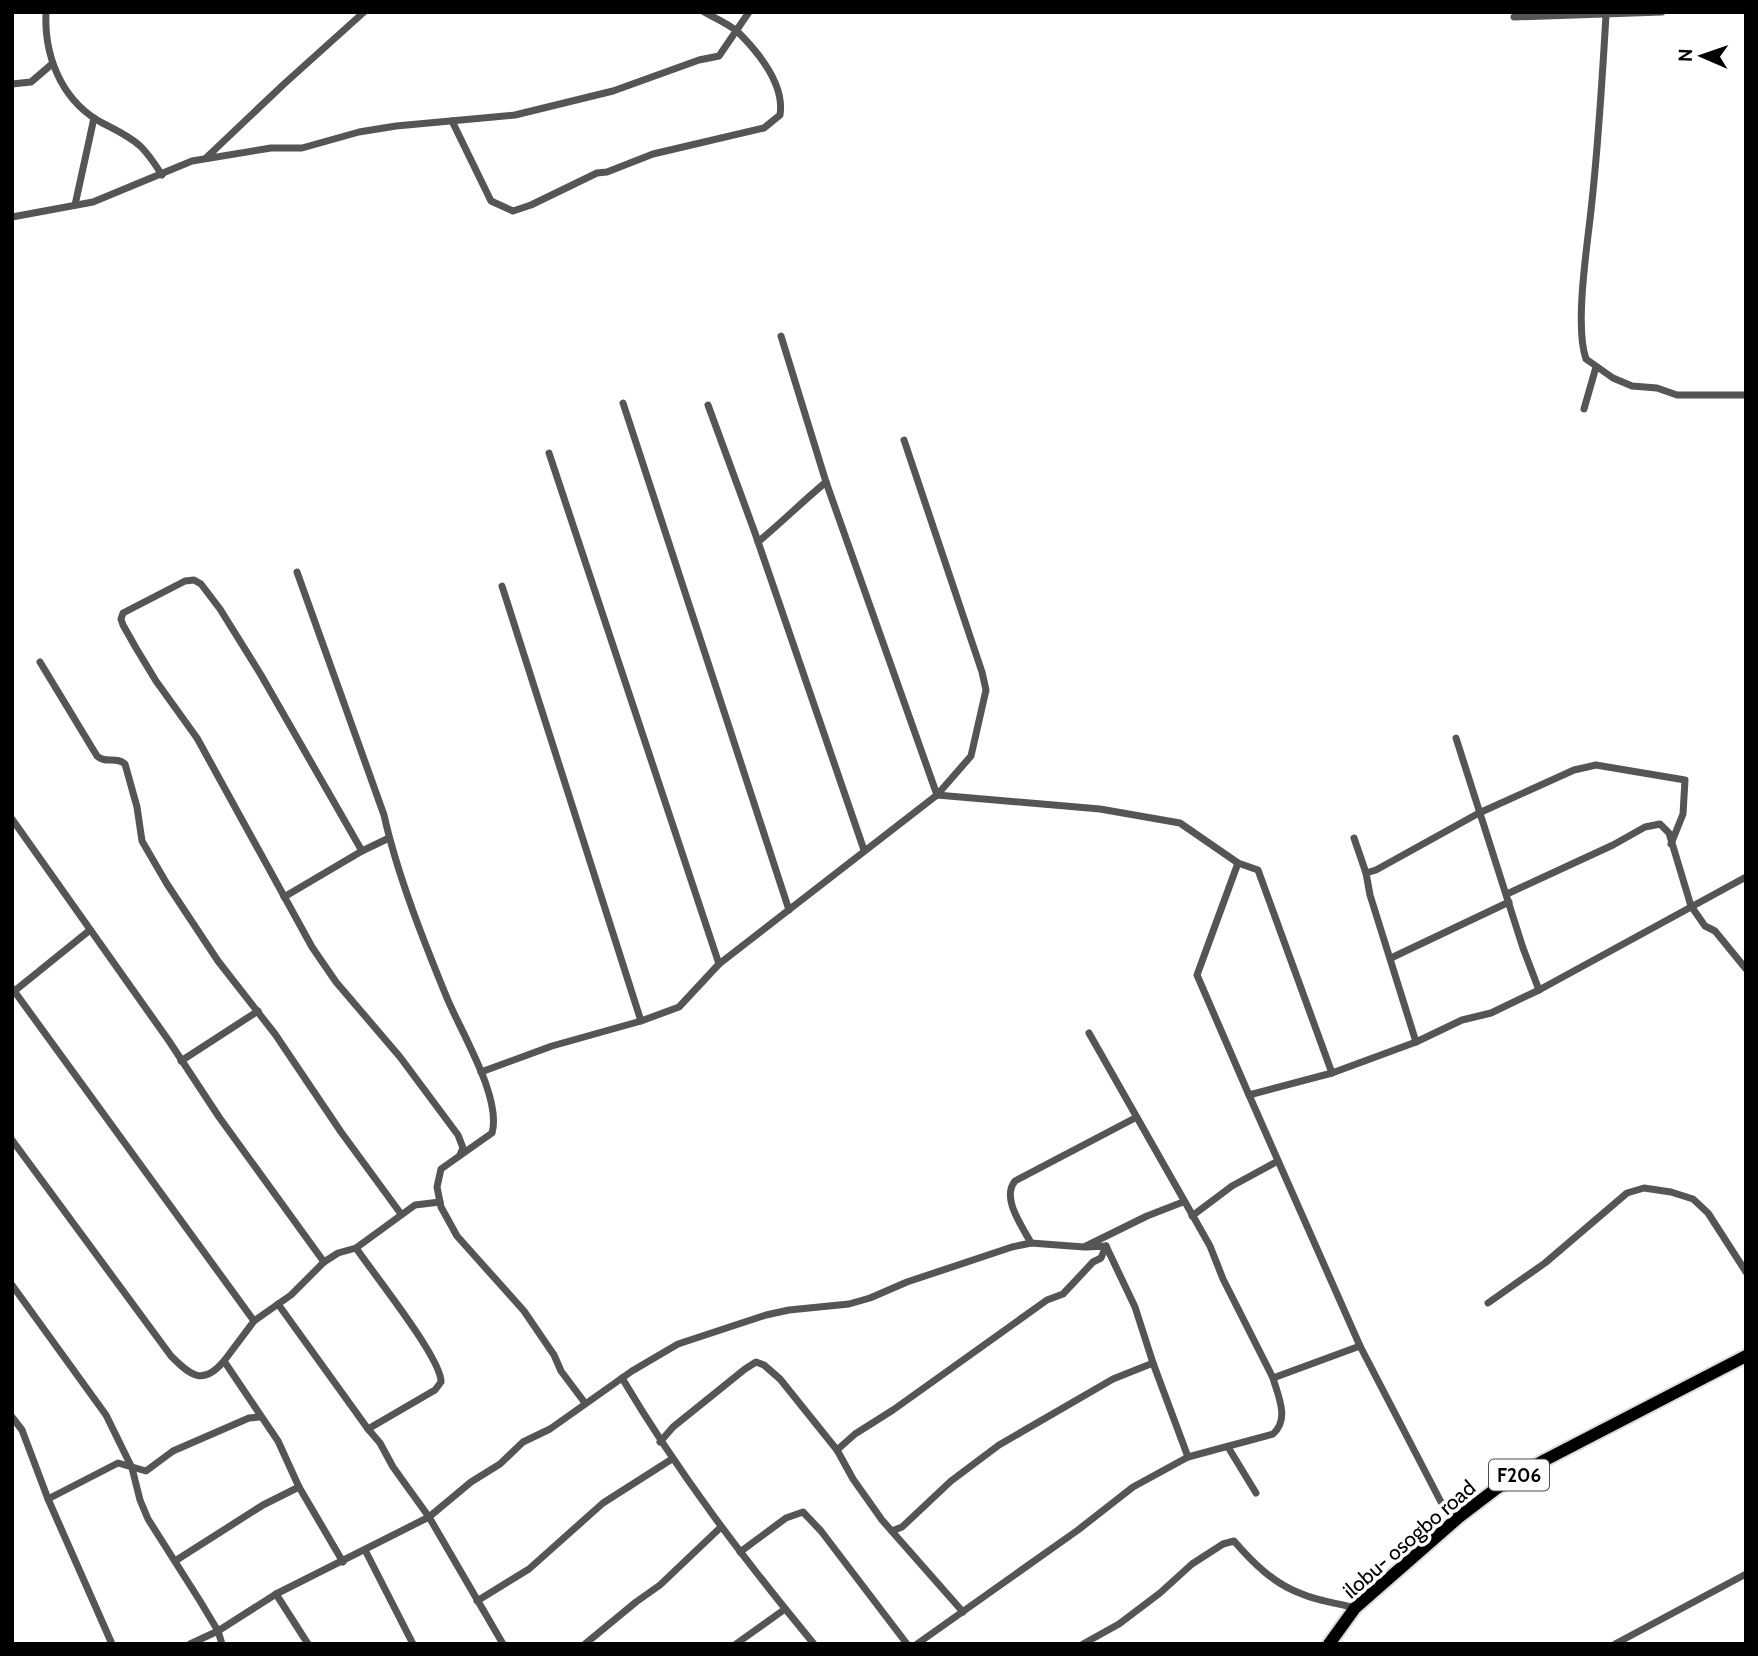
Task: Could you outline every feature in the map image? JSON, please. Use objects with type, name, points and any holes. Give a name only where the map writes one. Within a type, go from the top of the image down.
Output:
[{"type":"main road","name":"ilobu- osogbo road","points":[[1329,1644],[1355,1608],[1459,1517],[1497,1489],[1545,1460],[1746,1356]]},
{"type":"street","points":[[46,12],[45,25],[52,64],[66,92],[94,118],[127,135],[138,144],[162,174]]},
{"type":"street","points":[[207,158],[364,12]]},
{"type":"street","points":[[452,121],[491,201],[513,211],[597,173],[607,172],[653,154],[764,128],[780,115],[775,80],[736,31],[704,12]]},
{"type":"street","points":[[12,217],[93,202],[192,161],[271,148],[302,148],[359,132],[396,126],[515,115],[613,91],[699,60],[719,57],[748,12]]},
{"type":"street","points":[[1514,17],[1662,12]]},
{"type":"street","points":[[1606,15],[1601,104],[1585,254],[1582,334],[1586,359],[1614,378],[1632,386],[1657,388],[1677,395],[1746,395]]},
{"type":"street","points":[[12,84],[31,82],[52,64]]},
{"type":"street","points":[[75,205],[94,118]]},
{"type":"street","points":[[781,336],[826,482],[937,795]]},
{"type":"street","points":[[1584,409],[1596,367]]},
{"type":"street","points":[[623,403],[789,910]]},
{"type":"street","points":[[708,405],[864,850]]},
{"type":"street","points":[[481,1072],[552,1046],[641,1021],[679,1007],[719,964],[937,795],[971,756],[986,690],[904,440]]},
{"type":"street","points":[[549,453],[719,964]]},
{"type":"street","points":[[758,542],[826,482]]},
{"type":"street","points":[[297,572],[384,815],[389,838],[447,997],[481,1072],[495,1115],[492,1133],[441,1169],[437,1187],[443,1212],[457,1236],[524,1311],[554,1355],[561,1371],[585,1403]]},
{"type":"street","points":[[362,851],[261,675],[220,609],[201,584],[194,580],[185,581],[122,613],[123,625],[136,648],[156,681],[188,722],[312,947],[336,982],[393,1049],[458,1135],[463,1148],[460,1155]]},
{"type":"street","points":[[502,586],[641,1021]]},
{"type":"street","points":[[40,662],[97,756],[105,760],[117,759],[125,764],[145,849],[218,961],[258,1011],[401,1214]]},
{"type":"street","points":[[1456,738],[1539,990]]},
{"type":"street","points":[[1366,873],[1479,813],[1574,770],[1596,765],[1685,780],[1683,814],[1671,844]]},
{"type":"street","points":[[937,795],[1100,809],[1180,823],[1238,863],[1258,870],[1332,1073]]},
{"type":"street","points":[[12,819],[219,1117],[324,1262]]},
{"type":"street","points":[[1391,958],[1646,827],[1660,824],[1665,827],[1690,906],[1746,969]]},
{"type":"street","points":[[284,897],[389,838]]},
{"type":"street","points":[[1354,838],[1416,1042]]},
{"type":"street","points":[[1238,863],[1197,975],[1360,1346],[1441,1502],[1459,1517]]},
{"type":"street","points":[[1249,1095],[1332,1073],[1416,1042],[1462,1020],[1491,1013],[1539,990],[1746,877]]},
{"type":"street","points":[[90,930],[13,991],[254,1321]]},
{"type":"street","points":[[181,1061],[258,1011]]},
{"type":"street","points":[[917,1644],[1078,1530],[1133,1487],[1188,1457],[1265,1438],[1279,1429],[1283,1416],[1273,1378],[1223,1279],[1210,1246],[1089,1034]]},
{"type":"street","points":[[1031,1243],[1009,1198],[1010,1187],[1015,1181],[1135,1118]]},
{"type":"street","points":[[12,1140],[171,1356],[186,1372],[200,1377],[214,1374],[254,1321],[291,1295],[324,1262],[338,1253],[356,1248],[415,1205],[440,1202]]},
{"type":"street","points":[[1192,1216],[1232,1186],[1278,1161]]},
{"type":"street","points":[[1488,1303],[1553,1256],[1627,1193],[1644,1188],[1693,1199],[1708,1213],[1746,1272]]},
{"type":"street","points":[[1084,1247],[1183,1202]]},
{"type":"street","points":[[1104,1237],[1135,1307],[1188,1457]]},
{"type":"street","points":[[190,1644],[218,1631],[276,1594],[429,1517],[471,1482],[500,1464],[523,1442],[550,1429],[656,1355],[695,1337],[789,1310],[826,1307],[870,1298],[907,1282],[1012,1247],[1031,1243],[1106,1246]]},
{"type":"street","points":[[837,1450],[855,1434],[981,1349],[1047,1300],[1063,1294],[1093,1262],[1101,1258],[1106,1246]]},
{"type":"street","points":[[356,1248],[412,1324],[442,1374],[442,1382],[435,1390],[368,1429]]},
{"type":"street","points":[[12,1285],[106,1415],[132,1468],[139,1500],[148,1519],[218,1631],[222,1644]]},
{"type":"street","points":[[278,1304],[380,1443],[393,1467],[429,1517],[503,1644]]},
{"type":"street","points":[[1273,1378],[1360,1346]]},
{"type":"street","points":[[225,1361],[278,1441],[299,1487],[343,1562]]},
{"type":"street","points":[[660,1442],[673,1427],[757,1362],[764,1365],[780,1378],[837,1450],[853,1479],[892,1531],[963,1612]]},
{"type":"street","points":[[892,1531],[902,1527],[951,1481],[999,1446],[1113,1379],[1153,1363]]},
{"type":"street","points":[[622,1378],[660,1442],[721,1527],[814,1644]]},
{"type":"street","points":[[12,1417],[22,1430],[48,1499],[112,1644]]},
{"type":"street","points":[[48,1499],[118,1463],[146,1471],[173,1451],[249,1418],[260,1417]]},
{"type":"street","points":[[1228,1447],[1256,1493]]},
{"type":"street","points":[[477,1601],[529,1569],[603,1503],[672,1459]]},
{"type":"street","points":[[175,1561],[263,1505],[299,1487]]},
{"type":"street","points":[[740,1552],[786,1518],[803,1512],[821,1531],[907,1644]]},
{"type":"street","points":[[585,1644],[636,1601],[660,1585],[721,1527]]},
{"type":"street","points":[[1083,1644],[1119,1624],[1192,1564],[1223,1544],[1234,1541],[1273,1580],[1301,1594],[1355,1608]]},
{"type":"street","points":[[365,1550],[413,1644]]},
{"type":"street","points":[[1615,1644],[1746,1574]]},
{"type":"street","points":[[276,1594],[308,1644]]},
{"type":"street","points":[[736,1644],[785,1609]]}]
